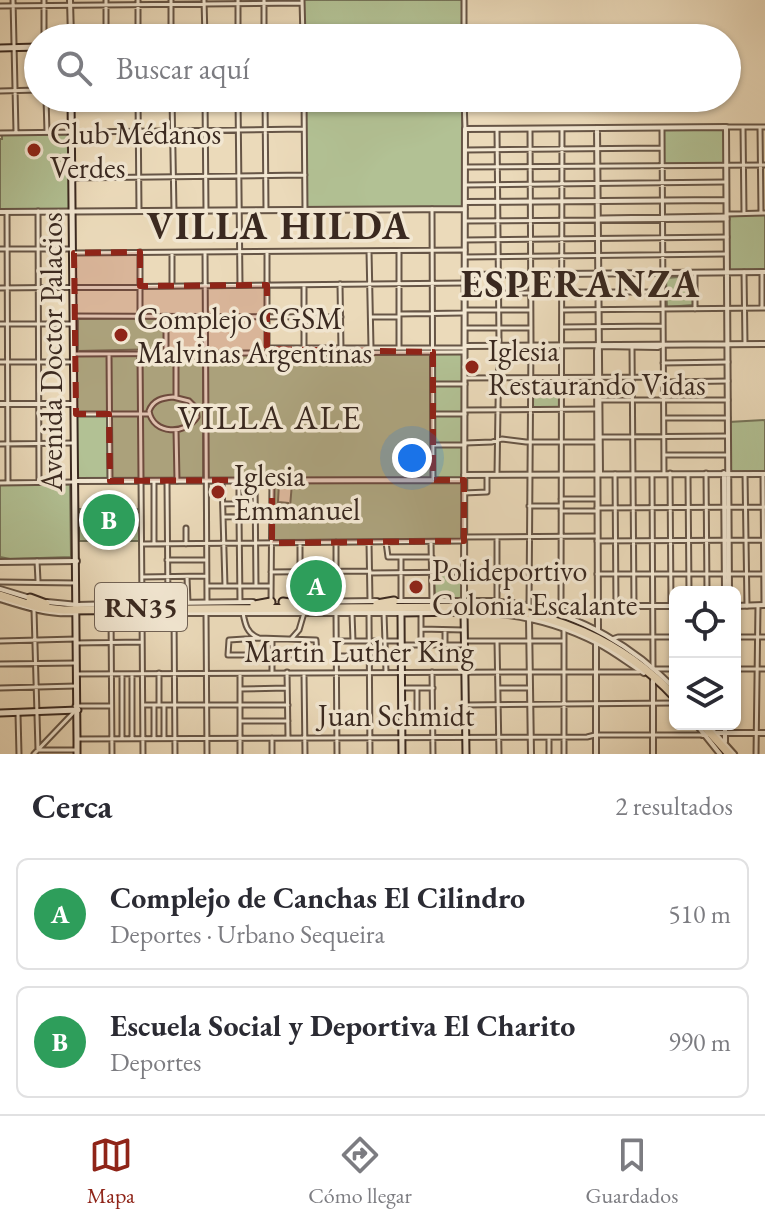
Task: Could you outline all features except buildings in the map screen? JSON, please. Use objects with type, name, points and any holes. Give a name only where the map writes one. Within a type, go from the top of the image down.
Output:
[{"type":"highway","name":"RN35","points":[[0,594],[43,608],[320,607]]},
{"type":"highway","name":"RN35","points":[[0,594],[74,609],[510,608],[554,618],[595,636],[642,667],[669,692]]},
{"type":"highway","points":[[30,598],[74,609]]},
{"type":"highway","points":[[16,600],[58,614]]},
{"type":"highway","points":[[353,609],[401,601],[446,606]]},
{"type":"highway","points":[[227,607],[271,602]]},
{"type":"highway","points":[[283,602],[320,607]]},
{"type":"highway","points":[[156,603],[197,607]]},
{"type":"highway","points":[[508,603],[554,618]]},
{"type":"highway","points":[[403,613],[446,606]]},
{"type":"highway","name":"RN35","points":[[464,606],[493,608],[565,623],[609,639],[643,665],[669,691]]},
{"type":"highway","points":[[276,613],[320,607]]},
{"type":"highway","points":[[208,608],[263,613]]},
{"type":"highway","points":[[142,609],[187,613]]},
{"type":"highway","points":[[353,609],[384,613]]},
{"type":"highway","points":[[493,613],[503,611],[531,617]]},
{"type":"highway","points":[[595,636],[628,662]]},
{"type":"highway","points":[[609,639],[635,654]]},
{"type":"highway","points":[[706,730],[725,751]]},
{"type":"main road","points":[[0,48],[24,48]]},
{"type":"main road","name":"Avenida Doctor Palacios","points":[[72,112],[77,752]]},
{"type":"main road","name":"Avenida Doctor Palacios","points":[[74,324],[74,362]]},
{"type":"main road","name":"Avenida Doctor Palacios","points":[[74,404],[74,443]]},
{"type":"main road","points":[[402,754],[403,613],[464,606],[466,754]]},
{"type":"main road","points":[[0,712],[76,709]]},
{"type":"street","points":[[464,0],[464,24]]},
{"type":"street","points":[[0,6],[44,2],[302,1],[303,24]]},
{"type":"street","points":[[44,2],[44,24]]},
{"type":"street","points":[[71,2],[72,24]]},
{"type":"street","points":[[106,2],[106,24]]},
{"type":"street","points":[[138,2],[138,24]]},
{"type":"street","points":[[171,2],[171,24]]},
{"type":"street","points":[[204,2],[205,24]]},
{"type":"street","points":[[238,2],[238,24]]},
{"type":"street","points":[[264,2],[264,24]]},
{"type":"street","points":[[13,3],[16,132]]},
{"type":"street","points":[[0,91],[24,90]]},
{"type":"street","points":[[46,112],[47,132]]},
{"type":"street","points":[[138,112],[139,211]]},
{"type":"street","points":[[172,112],[174,211]]},
{"type":"street","points":[[205,112],[206,210]]},
{"type":"street","points":[[238,112],[240,285]]},
{"type":"street","points":[[265,112],[266,210]]},
{"type":"street","points":[[304,112],[305,210]]},
{"type":"street","points":[[464,112],[464,606]]},
{"type":"street","points":[[662,127],[664,455],[670,508],[672,586]]},
{"type":"street","points":[[726,127],[727,586]]},
{"type":"street","points":[[743,127],[744,213]]},
{"type":"street","points":[[465,129],[762,127],[763,165],[763,213],[465,221]]},
{"type":"street","points":[[562,128],[564,754]]},
{"type":"street","points":[[597,128],[598,439]]},
{"type":"street","points":[[0,133],[304,129]]},
{"type":"street","points":[[497,129],[497,474]]},
{"type":"street","points":[[529,606],[530,129]]},
{"type":"street","points":[[465,150],[662,148]]},
{"type":"street","points":[[465,167],[763,165]]},
{"type":"street","points":[[73,178],[305,175]]},
{"type":"street","points":[[465,185],[726,182]]},
{"type":"street","points":[[465,202],[726,200]]},
{"type":"street","points":[[432,209],[433,480]]},
{"type":"street","points":[[0,212],[465,209]]},
{"type":"street","points":[[38,211],[39,482]]},
{"type":"street","points":[[7,212],[8,483]]},
{"type":"street","points":[[465,240],[727,237]]},
{"type":"street","points":[[0,249],[432,251],[498,256],[727,254]]},
{"type":"street","points":[[369,251],[371,350]]},
{"type":"street","points":[[399,251],[399,350]]},
{"type":"street","points":[[140,252],[140,316]]},
{"type":"street","points":[[172,252],[172,286]]},
{"type":"street","points":[[205,252],[207,754]]},
{"type":"street","points":[[267,252],[268,348],[304,351]]},
{"type":"street","points":[[744,272],[745,344]]},
{"type":"street","points":[[465,275],[763,272],[764,308],[562,310]]},
{"type":"street","points":[[695,273],[695,309]]},
{"type":"street","points":[[0,288],[465,283]]},
{"type":"street","points":[[340,284],[341,350]]},
{"type":"street","points":[[304,285],[304,351]]},
{"type":"street","points":[[562,292],[663,292]]},
{"type":"street","points":[[465,293],[531,293]]},
{"type":"street","points":[[371,317],[531,310]]},
{"type":"street","points":[[74,316],[341,317]]},
{"type":"street","points":[[166,316],[166,353]]},
{"type":"street","points":[[0,324],[74,324]]},
{"type":"street","points":[[562,327],[663,326]]},
{"type":"street","points":[[465,328],[531,328]]},
{"type":"street","points":[[75,354],[765,344]]},
{"type":"street","points":[[632,345],[634,606]]},
{"type":"street","points":[[176,353],[176,397]]},
{"type":"street","points":[[109,354],[110,481]]},
{"type":"street","points":[[140,354],[143,754]]},
{"type":"street","points":[[0,362],[74,362]]},
{"type":"street","points":[[663,363],[728,362]]},
{"type":"street","points":[[596,754],[598,377]]},
{"type":"street","points":[[433,384],[497,378],[632,377],[728,381]]},
{"type":"street","points":[[176,397],[192,403],[198,414],[191,425],[168,430],[152,421],[149,414],[157,401],[176,397]]},
{"type":"street","points":[[600,400],[728,400]]},
{"type":"street","points":[[0,404],[74,404]]},
{"type":"street","points":[[433,414],[597,409]]},
{"type":"street","points":[[76,414],[149,414]]},
{"type":"street","points":[[198,414],[205,414]]},
{"type":"street","points":[[664,418],[728,418]]},
{"type":"street","points":[[176,430],[177,481]]},
{"type":"street","points":[[433,445],[503,439],[562,442],[632,437],[728,436]]},
{"type":"street","points":[[0,444],[74,443]]},
{"type":"street","points":[[664,455],[728,455]]},
{"type":"street","points":[[652,473],[654,668]]},
{"type":"street","points":[[688,473],[689,586]]},
{"type":"street","points":[[706,473],[707,586]]},
{"type":"street","points":[[0,483],[433,480],[497,474],[764,474],[764,574],[758,637],[756,754]]},
{"type":"street","points":[[615,474],[616,606]]},
{"type":"street","points":[[745,474],[747,606]]},
{"type":"street","points":[[464,493],[487,492],[487,475]]},
{"type":"street","points":[[271,602],[272,480]]},
{"type":"street","points":[[154,481],[154,544]]},
{"type":"street","points":[[167,481],[168,603]]},
{"type":"street","points":[[222,481],[225,586]]},
{"type":"street","points":[[239,481],[239,504]]},
{"type":"street","points":[[255,481],[256,586]]},
{"type":"street","points":[[561,499],[597,499]]},
{"type":"street","points":[[223,504],[255,503]]},
{"type":"street","points":[[529,506],[561,506]]},
{"type":"street","points":[[561,511],[764,507]]},
{"type":"street","points":[[239,516],[240,602]]},
{"type":"street","points":[[223,517],[255,516]]},
{"type":"street","points":[[186,528],[186,544]]},
{"type":"street","points":[[142,544],[431,542],[497,537],[616,541],[764,540]]},
{"type":"street","points":[[497,537],[497,601]]},
{"type":"street","points":[[336,542],[337,754]]},
{"type":"street","points":[[369,542],[370,601]]},
{"type":"street","points":[[386,542],[387,557],[432,557]]},
{"type":"street","points":[[431,542],[432,601]]},
{"type":"street","points":[[300,543],[300,602]]},
{"type":"street","points":[[401,557],[401,601]]},
{"type":"street","points":[[167,560],[206,560]]},
{"type":"street","points":[[37,561],[38,583]]},
{"type":"street","points":[[0,562],[75,561]]},
{"type":"street","points":[[271,572],[464,572]]},
{"type":"street","points":[[597,574],[764,574]]},
{"type":"street","points":[[142,577],[206,576]]},
{"type":"street","points":[[187,577],[188,603]]},
{"type":"street","points":[[0,582],[75,583]]},
{"type":"street","points":[[207,586],[271,586]]},
{"type":"street","points":[[0,594],[34,610],[58,614],[74,609],[111,613],[142,609],[187,613],[240,602],[300,602],[336,607]]},
{"type":"street","points":[[0,594],[30,598]]},
{"type":"street","points":[[142,609],[156,603],[188,603],[243,613],[304,613],[370,601],[432,601],[493,613]]},
{"type":"street","points":[[464,606],[497,601],[529,606],[669,606]]},
{"type":"street","points":[[741,606],[762,605]]},
{"type":"street","points":[[529,606],[565,623]]},
{"type":"street","points":[[353,641],[353,609],[369,613],[403,613]]},
{"type":"street","points":[[34,610],[38,750]]},
{"type":"street","points":[[111,613],[112,754]]},
{"type":"street","points":[[174,613],[175,754]]},
{"type":"street","points":[[243,613],[248,630],[259,638]]},
{"type":"street","points":[[291,639],[299,630],[304,613]]},
{"type":"street","points":[[369,613],[370,754]]},
{"type":"street","points":[[384,613],[386,672]]},
{"type":"street","points":[[421,613],[423,652]]},
{"type":"street","points":[[531,617],[531,754]]},
{"type":"street","points":[[421,629],[464,630]]},
{"type":"street","points":[[445,630],[445,645]]},
{"type":"street","points":[[595,636],[609,639],[669,637]]},
{"type":"street","points":[[741,637],[765,637]]},
{"type":"street","points":[[272,639],[272,672]]},
{"type":"street","points":[[291,639],[317,640],[317,656],[228,656],[228,640],[291,639]]},
{"type":"street","points":[[0,641],[142,642]]},
{"type":"street","points":[[337,641],[422,645],[564,641]]},
{"type":"street","points":[[497,641],[499,754]]},
{"type":"street","points":[[635,654],[654,668],[669,689]]},
{"type":"street","points":[[337,656],[370,656]]},
{"type":"street","points":[[628,662],[669,692]]},
{"type":"street","points":[[0,664],[76,663]]},
{"type":"street","points":[[444,666],[444,672]]},
{"type":"street","points":[[654,668],[669,669]]},
{"type":"street","points":[[741,669],[765,669]]},
{"type":"street","points":[[287,672],[288,737]]},
{"type":"street","points":[[304,672],[305,754]]},
{"type":"street","points":[[432,672],[433,754]]},
{"type":"street","name":"Martin Luther King","points":[[76,674],[642,672]]},
{"type":"street","points":[[154,738],[159,705],[159,673]]},
{"type":"street","points":[[240,673],[240,754]]},
{"type":"street","points":[[122,674],[122,738]]},
{"type":"street","points":[[132,674],[132,738]]},
{"type":"street","points":[[653,680],[653,754]]},
{"type":"street","points":[[0,688],[76,686]]},
{"type":"street","points":[[240,689],[287,688]]},
{"type":"street","points":[[401,688],[433,688]]},
{"type":"street","points":[[417,688],[417,722]]},
{"type":"street","points":[[498,688],[531,688]]},
{"type":"street","points":[[466,705],[653,703],[669,699]]},
{"type":"street","points":[[143,705],[288,705]]},
{"type":"street","points":[[159,705],[164,738]]},
{"type":"street","points":[[34,754],[76,709],[111,706]]},
{"type":"street","points":[[18,712],[19,754]]},
{"type":"street","points":[[240,721],[288,721]]},
{"type":"street","points":[[402,722],[433,722]]},
{"type":"street","points":[[725,733],[725,751]]},
{"type":"street","points":[[709,734],[765,733]]},
{"type":"street","name":"Juan Schmidt","points":[[77,739],[709,734]]},
{"type":"street","points":[[549,737],[549,754]]},
{"type":"street","points":[[272,738],[272,754]]},
{"type":"street","points":[[38,750],[77,752]]},
{"type":"highlighted area","points":[[140,252],[140,286],[267,285],[267,349],[433,352],[433,480],[464,480],[464,541],[272,543],[272,480],[110,481],[109,414],[76,414],[74,253]]},
{"type":"green space","points":[[303,0],[462,0],[462,24],[304,24]]},
{"type":"green space","points":[[305,112],[462,112],[463,207],[306,209]]},
{"type":"green space","points":[[724,128],[725,164],[664,164],[664,129]]},
{"type":"green space","points":[[67,134],[70,209],[0,210],[2,135]]},
{"type":"green space","points":[[765,214],[765,270],[729,270],[728,215]]},
{"type":"green space","points":[[692,276],[693,305],[667,307],[666,278]]},
{"type":"green space","name":"Complejo CGSM Malvinas Argentinas","points":[[164,318],[164,349],[78,351],[78,319]]},
{"type":"green space","points":[[435,353],[464,353],[463,382],[435,383]]},
{"type":"green space","points":[[430,354],[431,478],[207,479],[207,355]]},
{"type":"green space","points":[[77,356],[107,356],[107,412],[77,412]]},
{"type":"green space","points":[[111,356],[138,356],[138,412],[111,412]]},
{"type":"green space","points":[[142,356],[203,356],[203,479],[143,479]]},
{"type":"green space","points":[[532,380],[561,380],[561,409],[531,408]]},
{"type":"green space","points":[[435,386],[463,386],[463,412],[435,412]]},
{"type":"green space","points":[[77,416],[107,416],[108,479],[77,480]]},
{"type":"green space","points":[[111,416],[139,416],[139,479],[111,479]]},
{"type":"green space","points":[[435,416],[463,416],[463,443],[435,443]]},
{"type":"green space","points":[[765,420],[765,472],[730,472],[729,422]]},
{"type":"green space","points":[[435,447],[463,447],[463,478],[435,478]]},
{"type":"green space","points":[[461,482],[461,539],[274,540],[274,483],[279,483],[278,502],[288,503],[290,507],[292,483]]},
{"type":"green space","points":[[70,484],[71,557],[0,557],[0,485]]},
{"type":"green space","points":[[79,509],[139,509],[139,541],[79,541]]},
{"type":"green space","points":[[436,575],[462,576],[462,596],[437,599]]},
{"type":"place","name":"Club Médanos Verdes","points":[[34,150]]},
{"type":"place","name":"Complejo CGSM Malvinas Argentinas","points":[[121,335]]},
{"type":"place","name":"Iglesia Restaurando Vidas","points":[[472,367]]},
{"type":"place","name":"Iglesia Emmanuel","points":[[218,492]]},
{"type":"place","name":"Escuela Social y Deportiva El Charito","points":[[109,520]]},
{"type":"place","name":"Complejo de Canchas El Cilindro","points":[[316,586]]},
{"type":"place","name":"Polideportivo Colonia Escalante","points":[[416,587]]},
{"type":"district","name":"VILLA HILDA","points":[[279,225]]},
{"type":"district","name":"ESPERANZA","points":[[581,283]]},
{"type":"district","name":"VILLA ALE","points":[[270,417]]}]
